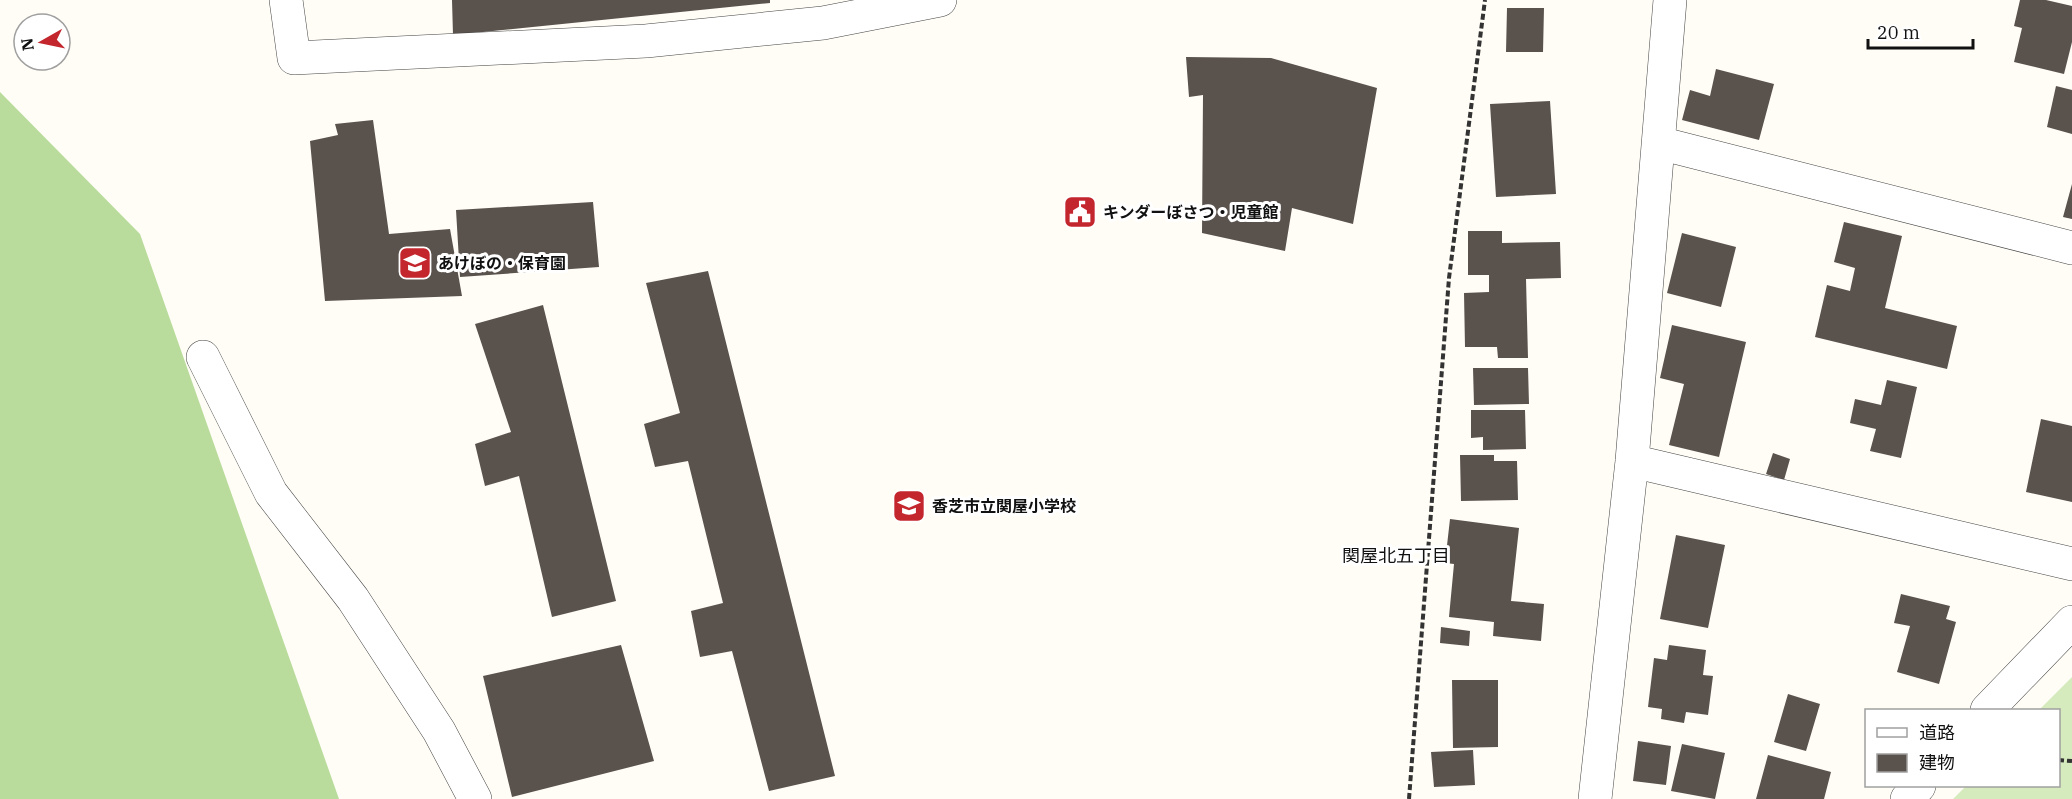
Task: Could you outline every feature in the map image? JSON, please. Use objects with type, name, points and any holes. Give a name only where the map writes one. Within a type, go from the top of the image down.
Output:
[{"type":"street","points":[[286,0],[294,58],[646,41],[823,23],[940,0]]},
{"type":"street","points":[[1595,799],[1632,461],[1670,0]]},
{"type":"street","points":[[1659,143],[2072,248]]},
{"type":"street","points":[[203,357],[271,493],[353,599],[439,731],[475,799]]},
{"type":"street","points":[[1632,461],[2072,564]]},
{"type":"street","points":[[1989,709],[2072,622]]},
{"type":"street","points":[[1907,799],[1917,787]]},
{"type":"path","points":[[1409,799],[1449,278],[1485,0]]},
{"type":"green space","points":[[0,92],[140,234],[339,799],[0,799]]},
{"type":"green space","points":[[2072,677],[2072,799],[1953,799],[1965,787],[2060,787],[2060,709],[2040,709]]},
{"type":"building","points":[[452,0],[770,0],[770,3],[453,35]]},
{"type":"building","points":[[2020,0],[2046,0],[2072,6],[2072,42],[2064,74],[2014,62],[2022,28],[2014,26]]},
{"type":"building","points":[[1507,8],[1544,8],[1543,52],[1506,52]]},
{"type":"building","points":[[1186,57],[1271,58],[1377,88],[1353,224],[1292,208],[1285,251],[1202,233],[1203,95],[1189,97]]},
{"type":"building","points":[[1716,69],[1774,84],[1759,140],[1682,120],[1690,90],[1710,96]]},
{"type":"building","points":[[2056,86],[2072,90],[2072,134],[2047,127]]},
{"type":"building","points":[[1550,101],[1556,194],[1496,197],[1490,104]]},
{"type":"building","points":[[373,120],[389,234],[450,229],[462,296],[325,301],[310,141],[338,135],[335,124]]},
{"type":"building","points":[[2072,184],[2072,219],[2063,217]]},
{"type":"building","points":[[593,202],[599,267],[460,277],[456,210]]},
{"type":"building","points":[[1844,222],[1902,236],[1885,308],[1957,326],[1947,369],[1815,337],[1827,285],[1850,291],[1855,268],[1834,262]]},
{"type":"building","points":[[1468,231],[1502,231],[1502,243],[1560,242],[1561,278],[1526,279],[1528,358],[1498,358],[1497,347],[1465,347],[1464,293],[1489,292],[1489,275],[1468,275]]},
{"type":"building","points":[[1682,233],[1736,247],[1721,307],[1667,293]]},
{"type":"building","points":[[708,271],[835,776],[769,791],[732,651],[700,657],[691,611],[723,603],[688,461],[655,467],[644,424],[680,413],[646,283]]},
{"type":"building","points":[[543,305],[616,601],[552,617],[519,476],[485,486],[475,444],[511,432],[475,324]]},
{"type":"building","points":[[1672,325],[1746,342],[1719,457],[1669,445],[1684,384],[1660,378]]},
{"type":"building","points":[[1473,368],[1528,368],[1529,404],[1474,405]]},
{"type":"building","points":[[1887,380],[1917,387],[1901,458],[1870,451],[1876,429],[1850,423],[1855,399],[1881,405]]},
{"type":"building","points":[[1471,410],[1525,410],[1526,449],[1483,450],[1483,437],[1471,438]]},
{"type":"building","points":[[2041,419],[2072,426],[2072,502],[2026,492]]},
{"type":"building","points":[[1773,453],[1790,459],[1784,480],[1766,474]]},
{"type":"building","points":[[1460,455],[1494,455],[1494,461],[1517,461],[1518,500],[1461,501]]},
{"type":"building","points":[[1450,519],[1519,528],[1511,601],[1544,604],[1541,641],[1493,636],[1494,622],[1449,617],[1454,564],[1445,563]]},
{"type":"building","points":[[1676,535],[1725,545],[1708,628],[1660,619]]},
{"type":"building","points":[[1901,594],[1950,606],[1946,619],[1956,622],[1939,684],[1897,672],[1910,626],[1894,623]]},
{"type":"building","points":[[1441,627],[1470,631],[1469,646],[1440,643]]},
{"type":"building","points":[[621,645],[654,761],[512,797],[483,676]]},
{"type":"building","points":[[1669,645],[1706,650],[1703,675],[1713,676],[1708,715],[1686,712],[1684,723],[1661,719],[1662,709],[1648,707],[1654,658],[1667,660]]},
{"type":"building","points":[[1452,680],[1498,680],[1498,747],[1453,748]]},
{"type":"building","points":[[1788,694],[1820,704],[1806,751],[1774,742]]},
{"type":"building","points":[[1638,741],[1671,746],[1666,785],[1633,781]]},
{"type":"building","points":[[1682,744],[1725,753],[1715,799],[1671,791]]},
{"type":"building","points":[[1473,750],[1475,785],[1434,787],[1431,752]]},
{"type":"building","points":[[1768,755],[1831,772],[1824,799],[1756,799]]},
{"type":"place","name":"キンダーぼさつ・児童館","points":[[1080,212]]},
{"type":"place","name":"あけぼの・保育園","points":[[415,263]]},
{"type":"place","name":"香芝市立関屋小学校","points":[[909,506]]},
{"type":"district","name":"関屋北五丁目","points":[[1396,556]]}]
